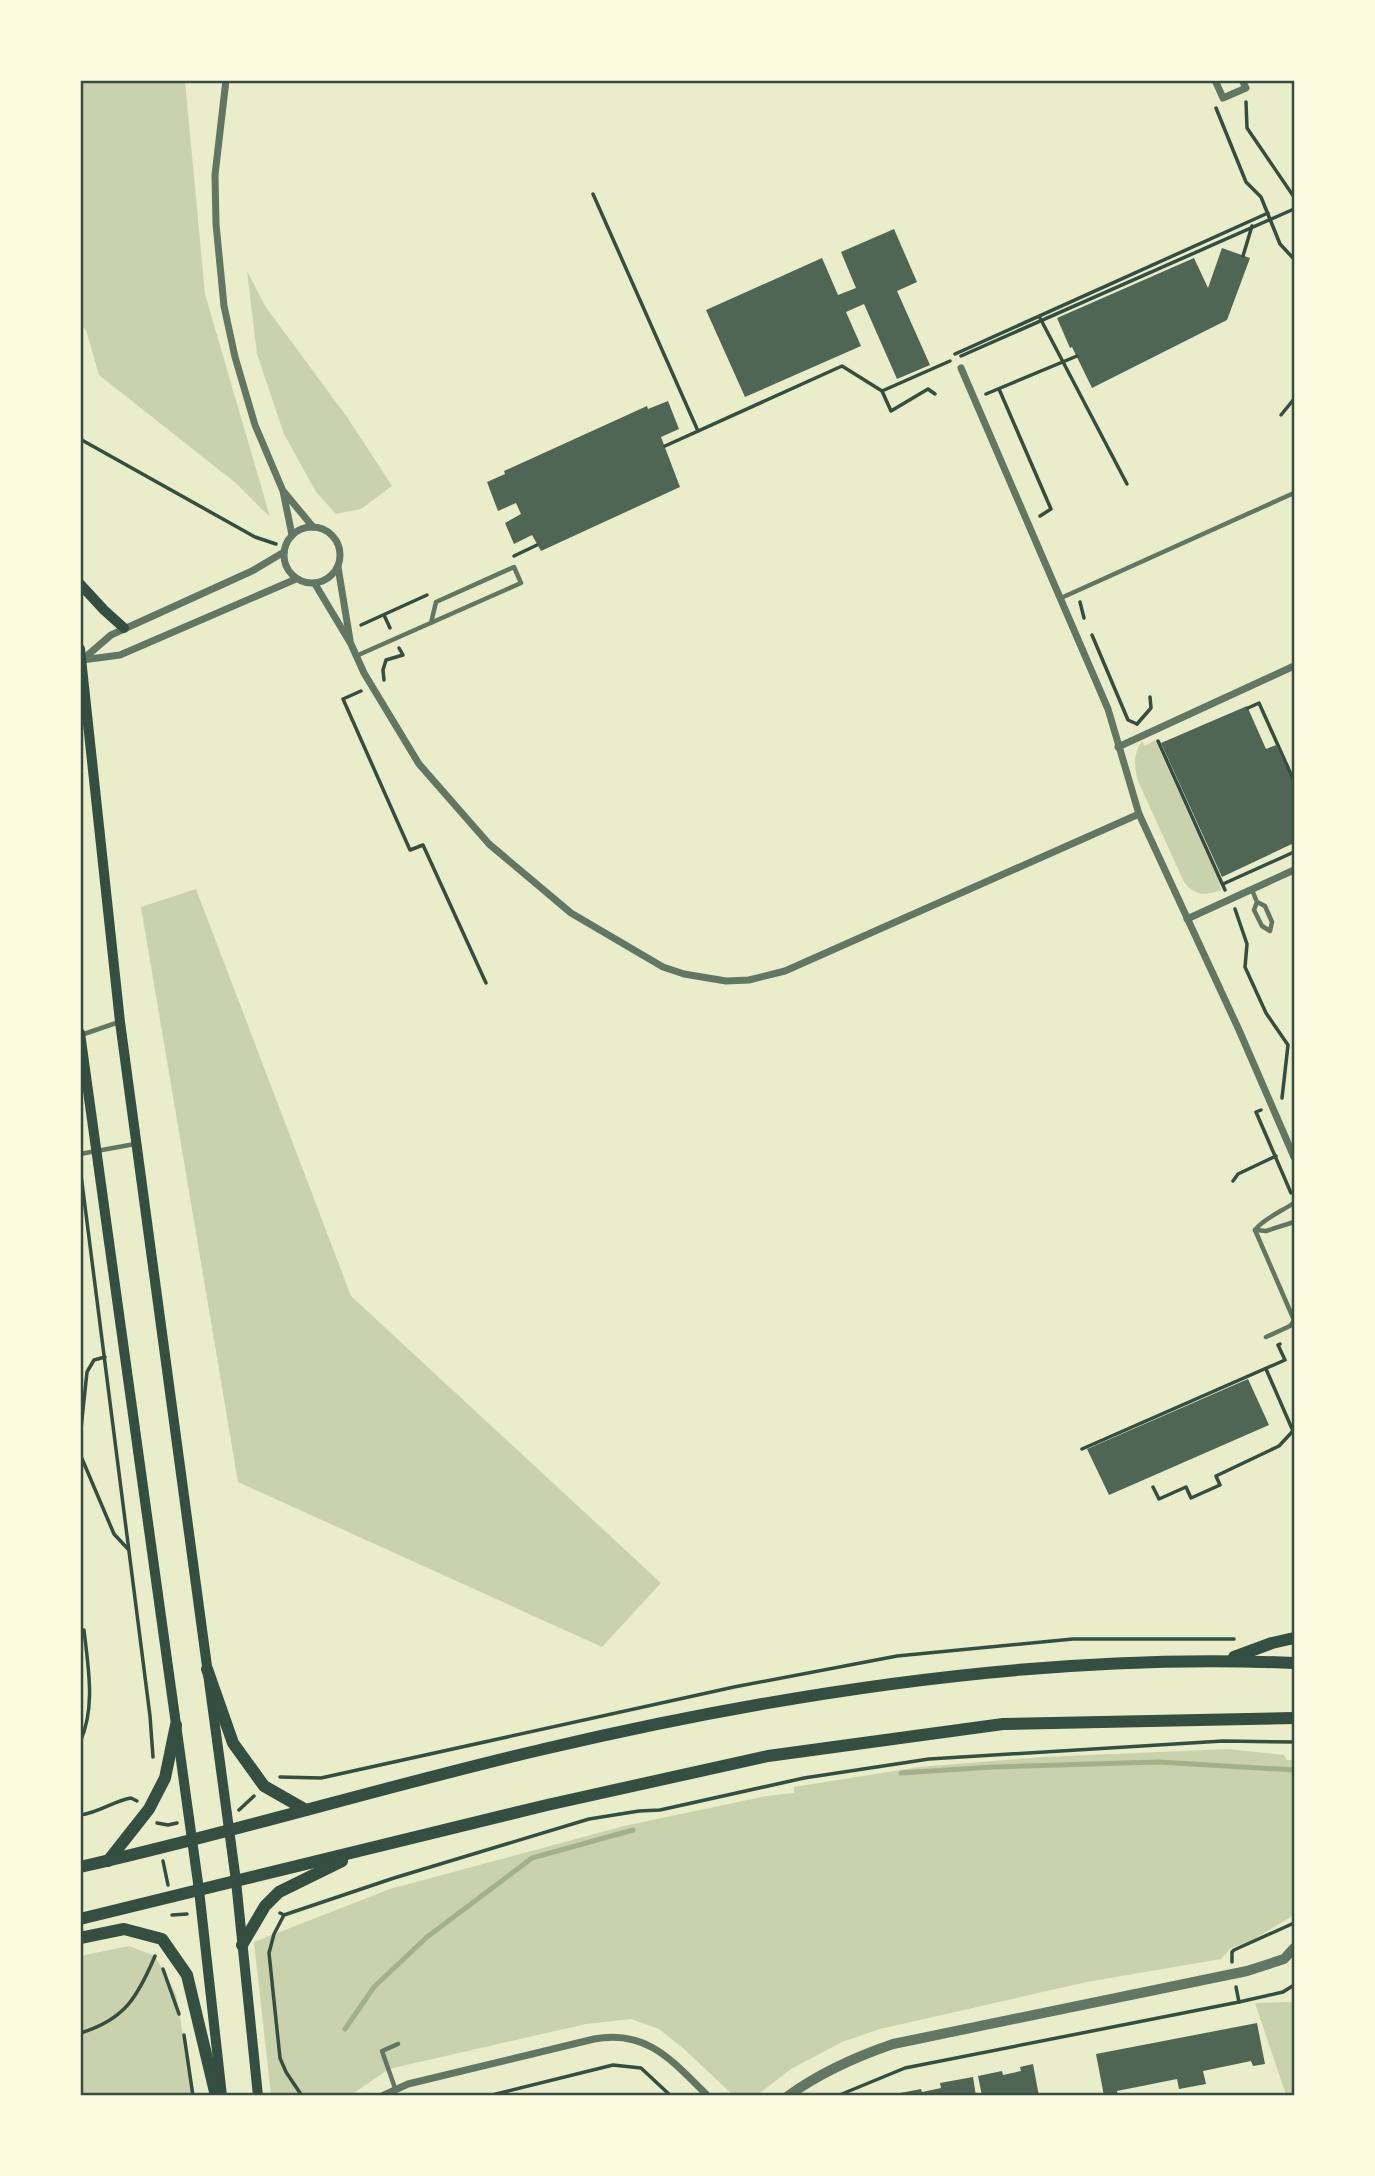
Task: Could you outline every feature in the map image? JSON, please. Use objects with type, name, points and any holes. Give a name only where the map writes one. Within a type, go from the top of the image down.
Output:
[{"type":"main road","points":[[80,584],[124,628]]},
{"type":"main road","points":[[81,658],[120,1022],[236,1881],[258,2095]]},
{"type":"main road","points":[[81,1035],[199,1889],[222,2095]]},
{"type":"main road","points":[[1227,1660],[1294,1637]]},
{"type":"main road","points":[[80,1867],[544,1749],[759,1704],[991,1671],[1227,1660],[1294,1663]]},
{"type":"main road","points":[[207,1669],[233,1743],[264,1786],[306,1810]]},
{"type":"main road","points":[[80,1919],[547,1805],[768,1756],[1003,1724],[1294,1718]]},
{"type":"main road","points":[[107,1861],[149,1809],[165,1778],[176,1725]]},
{"type":"main road","points":[[242,1945],[265,1906],[279,1892],[365,1850]]},
{"type":"main road","points":[[80,1938],[124,1929],[162,1940],[187,1975],[216,2095]]},
{"type":"street","points":[[226,80],[215,176],[216,225],[224,306],[235,357],[255,425],[283,491],[292,535]]},
{"type":"street","points":[[1215,80],[1223,98],[1244,84]]},
{"type":"street","points":[[961,368],[1108,709],[1139,814],[1293,1153]]},
{"type":"street","points":[[283,491],[313,527],[334,537],[341,551],[338,566],[351,644]]},
{"type":"street","points":[[81,658],[124,628],[252,570],[284,549],[292,535],[313,527]]},
{"type":"street","points":[[284,549],[286,567],[296,579],[305,583],[315,584],[331,577],[338,566]]},
{"type":"street","points":[[81,658],[120,655],[296,579]]},
{"type":"street","points":[[315,584],[419,764],[489,844],[571,913],[663,967],[726,981],[749,980],[785,971],[1139,814]]},
{"type":"street","points":[[1118,747],[1294,666]]},
{"type":"street","points":[[1187,919],[1294,870]]},
{"type":"street","points":[[789,2095],[847,2061],[893,2044],[1247,1971],[1289,1959],[1294,1948]]},
{"type":"street","points":[[382,2095],[396,2088],[594,2039],[618,2036],[641,2041],[662,2052],[708,2095]]},
{"type":"lane","points":[[1060,598],[1294,493]]},
{"type":"lane","points":[[356,656],[522,583],[514,567],[436,602],[431,623]]},
{"type":"lane","points":[[1252,890],[1257,902],[1265,906],[1272,922],[1270,931],[1262,926],[1254,910],[1257,902]]},
{"type":"lane","points":[[81,1035],[120,1022]]},
{"type":"lane","points":[[80,1154],[136,1143]]},
{"type":"lane","points":[[1255,1230],[1261,1223],[1294,1202]]},
{"type":"lane","points":[[1255,1230],[1266,1231],[1294,1222]]},
{"type":"lane","points":[[1255,1230],[1294,1321],[1290,1326],[1266,1336]]},
{"type":"lane","points":[[396,2088],[382,2050],[398,2044]]},
{"type":"path","points":[[1244,84],[1247,128],[1294,197]]},
{"type":"path","points":[[1215,106],[1246,182],[1261,197],[1280,244],[1294,260]]},
{"type":"path","points":[[593,194],[698,430]]},
{"type":"path","points":[[882,391],[1294,209]]},
{"type":"path","points":[[955,354],[1268,213]]},
{"type":"path","points":[[1243,256],[1252,226]]},
{"type":"path","points":[[1039,316],[1127,484]]},
{"type":"path","points":[[974,399],[1077,356]]},
{"type":"path","points":[[665,446],[842,366],[882,391],[891,411],[928,389],[935,394]]},
{"type":"path","points":[[999,388],[1051,509],[1039,515],[1044,526]]},
{"type":"path","points":[[1281,415],[1294,399]]},
{"type":"path","points":[[80,439],[254,537],[284,549]]},
{"type":"path","points":[[1076,591],[1084,617],[1128,720],[1137,724]]},
{"type":"path","points":[[384,615],[402,655],[386,660],[384,680],[343,699],[410,850],[423,845],[486,983]]},
{"type":"path","points":[[1248,708],[1259,703],[1294,781]]},
{"type":"path","points":[[1156,737],[1223,884],[1294,852]]},
{"type":"path","points":[[1240,920],[1241,931],[1247,944],[1245,967],[1266,1013],[1288,1045],[1282,1100]]},
{"type":"path","points":[[1288,1045],[1294,1041]]},
{"type":"path","points":[[1256,1112],[1294,1202]]},
{"type":"path","points":[[1233,1181],[1238,1174],[1275,1157],[1293,1153]]},
{"type":"path","points":[[80,1167],[150,1716],[153,1770]]},
{"type":"path","points":[[1082,1449],[1285,1360],[1278,1345],[1286,1342]]},
{"type":"path","points":[[80,1438],[87,1372],[94,1360],[105,1357]]},
{"type":"path","points":[[1153,1487],[1159,1499],[1186,1487],[1191,1498],[1220,1485],[1216,1476],[1279,1446],[1293,1431],[1266,1369]]},
{"type":"path","points":[[80,1454],[114,1534],[130,1551]]},
{"type":"path","points":[[80,1742],[90,1697],[84,1630]]},
{"type":"path","points":[[272,1780],[276,1777],[321,1778],[721,1690],[897,1656],[1073,1639],[1231,1640],[1242,1637]]},
{"type":"path","points":[[302,2095],[280,2058],[269,1953],[274,1934],[284,1915],[394,1878],[589,1819],[660,1810],[804,1778],[929,1759],[1223,1741],[1294,1742]]},
{"type":"path","points":[[80,1815],[94,1813],[131,1798],[141,1804]]},
{"type":"path","points":[[155,1956],[159,1959],[180,2016]]},
{"type":"path","points":[[80,2033],[96,2029],[123,2012],[134,2001],[147,1976]]},
{"type":"path","points":[[837,2095],[905,2068],[1239,2002],[1283,1992],[1294,1985]]},
{"type":"path","points":[[183,2028],[193,2095]]},
{"type":"path","points":[[488,2095],[613,2065],[641,2068],[671,2095]]},
{"type":"green space","points":[[80,81],[185,81],[205,294],[270,517],[237,484],[99,375],[86,330],[81,325]]},
{"type":"green space","points":[[247,271],[265,306],[347,417],[392,486],[361,509],[336,514],[316,492],[284,434],[257,354]]},
{"type":"green space","points":[[1155,740],[1221,890],[1201,894],[1184,882],[1138,781],[1135,765],[1137,751],[1142,741],[1145,746]]},
{"type":"green space","points":[[196,889],[351,1296],[661,1583],[602,1647],[238,1482],[141,907]]},
{"type":"green space","points":[[1228,1749],[1284,1755],[1287,1760],[1294,1760],[1294,1915],[1251,1941],[1231,1948],[1221,1959],[1087,1982],[880,2029],[842,2042],[791,2069],[757,2095],[733,2095],[659,2029],[631,2019],[586,2024],[389,2069],[351,2095],[271,2095],[254,1942],[390,1889],[624,1826],[766,1796],[794,1793],[794,1787],[919,1767],[1043,1757]]},
{"type":"green space","points":[[129,1946],[155,1956],[176,1994],[193,2095],[81,2095],[80,1956]]},
{"type":"green space","points":[[1294,2002],[1294,2095],[1286,2095],[1255,2003]]},
{"type":"building","points":[[894,229],[917,282],[897,291],[930,365],[897,379],[864,304],[846,312],[861,346],[745,397],[706,310],[822,258],[838,295],[856,288],[841,252]]},
{"type":"building","points":[[1222,248],[1250,258],[1227,320],[1092,388],[1057,318],[1194,258],[1208,288]]},
{"type":"building","points":[[668,401],[679,429],[661,437],[680,487],[541,551],[532,535],[514,544],[505,523],[521,514],[516,503],[498,511],[487,482],[505,474],[504,471],[647,406],[648,409]]},
{"type":"building","points":[[1247,706],[1266,749],[1276,745],[1294,784],[1294,843],[1222,877],[1161,743]]},
{"type":"building","points":[[1248,1379],[1269,1425],[1109,1495],[1087,1449]]},
{"type":"building","points":[[1257,2023],[1265,2064],[1253,2066],[1251,2061],[1203,2071],[1206,2084],[1179,2089],[1177,2079],[1117,2091],[1118,2096],[1104,2096],[1096,2054]]},
{"type":"building","points":[[1033,2064],[1039,2096],[982,2096],[978,2076],[1002,2071],[1003,2075],[1021,2071],[1020,2067]]},
{"type":"building","points":[[973,2077],[976,2096],[900,2096],[900,2093],[941,2088],[940,2083]]},
{"type":"waterway","points":[[901,1773],[1158,1762],[1294,1770]]},
{"type":"waterway","points":[[345,2029],[374,1987],[427,1937],[532,1858],[633,1830]]}]
